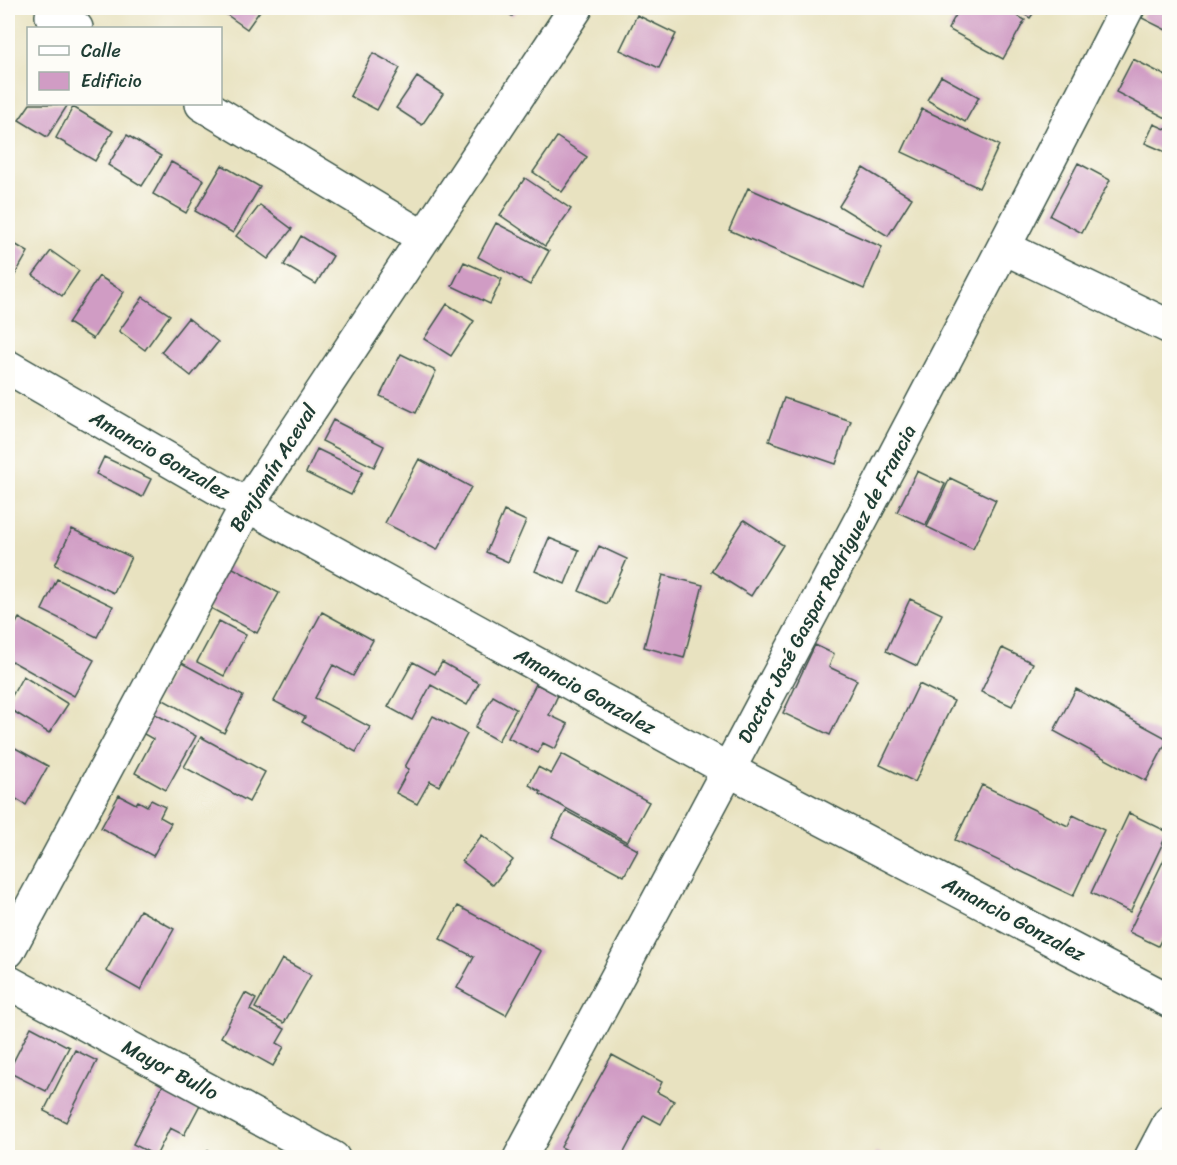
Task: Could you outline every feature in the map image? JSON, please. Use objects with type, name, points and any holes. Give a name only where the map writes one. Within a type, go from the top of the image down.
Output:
[{"type":"street","name":"Benjamín Aceval","points":[[8,951],[247,505],[576,8]]},
{"type":"street","name":"Doctor José Gaspar Rodriguez de Francia","points":[[520,1158],[729,770],[1005,248],[1127,8]]},
{"type":"street","points":[[204,105],[424,238]]},
{"type":"street","points":[[1005,248],[1170,327]]},
{"type":"street","name":"Amancio Gonzalez","points":[[8,367],[247,505],[729,770],[1170,1001]]},
{"type":"street","name":"Mayor Bullo","points":[[8,982],[333,1158]]},
{"type":"street","points":[[1151,1158],[1170,1122]]},
{"type":"building","points":[[222,8],[262,8],[247,29],[220,10]]},
{"type":"building","points":[[500,8],[518,8],[512,16]]},
{"type":"building","points":[[960,8],[1003,8],[1025,20],[1003,59],[948,29]]},
{"type":"building","points":[[1014,8],[1037,8],[1030,18]]},
{"type":"building","points":[[1147,8],[1170,8],[1170,32],[1142,18]]},
{"type":"building","points":[[637,15],[676,34],[659,68],[620,50]]},
{"type":"building","points":[[373,53],[400,68],[377,110],[350,96]]},
{"type":"building","points":[[1133,59],[1170,78],[1168,119],[1116,92]]},
{"type":"building","points":[[941,76],[979,97],[965,122],[927,100]]},
{"type":"building","points":[[417,77],[443,94],[422,125],[396,108]]},
{"type":"building","points":[[29,105],[67,106],[47,137],[19,120]]},
{"type":"building","points":[[73,107],[113,131],[95,161],[56,138]]},
{"type":"building","points":[[922,109],[999,145],[979,188],[902,152]]},
{"type":"building","points":[[1154,124],[1170,131],[1170,154],[1145,143]]},
{"type":"building","points":[[127,135],[161,156],[142,186],[108,165]]},
{"type":"building","points":[[557,137],[587,157],[562,192],[533,172]]},
{"type":"building","points":[[171,162],[204,180],[186,213],[153,194]]},
{"type":"building","points":[[1078,163],[1110,180],[1082,233],[1050,216]]},
{"type":"building","points":[[222,165],[260,187],[233,233],[195,211]]},
{"type":"building","points":[[863,168],[912,198],[888,236],[839,206]]},
{"type":"building","points":[[525,178],[571,209],[545,246],[500,215]]},
{"type":"building","points":[[748,188],[882,247],[864,289],[729,230]]},
{"type":"building","points":[[260,205],[292,229],[268,259],[236,236]]},
{"type":"building","points":[[496,223],[549,251],[530,285],[478,257]]},
{"type":"building","points":[[301,236],[333,256],[316,284],[284,265]]},
{"type":"building","points":[[8,240],[28,252],[8,287]]},
{"type":"building","points":[[51,251],[79,271],[62,296],[33,275]]},
{"type":"building","points":[[464,262],[502,279],[490,304],[452,286]]},
{"type":"building","points":[[99,276],[124,292],[93,339],[68,323]]},
{"type":"building","points":[[143,297],[170,315],[145,350],[119,331]]},
{"type":"building","points":[[447,304],[474,321],[451,356],[424,339]]},
{"type":"building","points":[[188,318],[218,342],[191,376],[161,352]]},
{"type":"building","points":[[401,354],[436,371],[416,413],[380,396]]},
{"type":"building","points":[[784,398],[851,421],[836,464],[769,441]]},
{"type":"building","points":[[333,420],[384,446],[374,467],[322,441]]},
{"type":"building","points":[[317,449],[363,471],[351,495],[306,473]]},
{"type":"building","points":[[104,457],[151,479],[142,497],[96,474]]},
{"type":"building","points":[[419,459],[471,487],[437,550],[385,523]]},
{"type":"building","points":[[917,471],[945,484],[926,525],[897,512]]},
{"type":"building","points":[[950,478],[996,500],[973,549],[927,527]]},
{"type":"building","points":[[504,511],[526,521],[508,562],[486,552]]},
{"type":"building","points":[[744,520],[783,545],[751,596],[711,571]]},
{"type":"building","points":[[72,529],[131,557],[114,593],[55,565]]},
{"type":"building","points":[[549,538],[579,550],[565,584],[535,571]]},
{"type":"building","points":[[599,546],[627,559],[607,604],[579,591]]},
{"type":"building","points":[[224,563],[279,593],[257,633],[201,603]]},
{"type":"building","points":[[663,575],[703,585],[684,658],[644,647]]},
{"type":"building","points":[[57,579],[113,606],[97,637],[42,610]]},
{"type":"building","points":[[910,599],[942,614],[917,666],[886,651]]},
{"type":"building","points":[[322,612],[373,640],[353,676],[333,665],[315,698],[370,727],[356,752],[302,722],[305,717],[274,701]]},
{"type":"building","points":[[19,618],[94,660],[74,696],[8,659],[8,638]]},
{"type":"building","points":[[219,621],[246,635],[224,676],[197,662]]},
{"type":"building","points":[[815,645],[834,654],[829,667],[857,680],[830,735],[783,713]]},
{"type":"building","points":[[1002,648],[1033,663],[1012,706],[981,692]]},
{"type":"building","points":[[178,661],[243,696],[224,733],[158,697]]},
{"type":"building","points":[[413,662],[435,674],[442,662],[479,683],[467,705],[431,685],[412,720],[388,707]]},
{"type":"building","points":[[23,676],[68,704],[49,733],[8,708],[8,703]]},
{"type":"building","points":[[536,684],[558,695],[549,715],[568,724],[555,749],[543,743],[538,753],[508,738]]},
{"type":"building","points":[[919,684],[954,701],[915,782],[880,765]]},
{"type":"building","points":[[1076,689],[1168,739],[1146,781],[1054,731]]},
{"type":"building","points":[[493,696],[516,709],[498,741],[475,728]]},
{"type":"building","points":[[146,709],[196,736],[166,790],[135,773],[153,739],[135,729]]},
{"type":"building","points":[[433,716],[467,734],[439,786],[430,781],[417,804],[396,793],[409,769],[405,767]]},
{"type":"building","points":[[201,737],[265,772],[249,802],[184,767]]},
{"type":"building","points":[[8,744],[48,766],[26,805],[8,794]]},
{"type":"building","points":[[562,754],[649,802],[627,842],[540,794],[541,792],[529,785],[538,767],[551,774]]},
{"type":"building","points":[[982,785],[1068,826],[1073,815],[1104,830],[1073,896],[955,840]]},
{"type":"building","points":[[119,795],[136,804],[138,801],[147,806],[151,800],[165,807],[160,817],[171,823],[153,856],[101,828]]},
{"type":"building","points":[[566,811],[638,850],[624,876],[552,837]]},
{"type":"building","points":[[1129,813],[1168,832],[1130,912],[1091,893]]},
{"type":"building","points":[[482,835],[513,860],[493,885],[462,861]]},
{"type":"building","points":[[1170,847],[1170,923],[1158,946],[1129,932]]},
{"type":"building","points":[[458,906],[541,951],[506,1015],[457,988],[474,957],[440,939]]},
{"type":"building","points":[[140,910],[174,929],[140,990],[106,971]]},
{"type":"building","points":[[282,959],[311,975],[284,1023],[255,1008]]},
{"type":"building","points":[[245,993],[256,999],[250,1010],[285,1029],[277,1043],[284,1047],[273,1066],[221,1037]]},
{"type":"building","points":[[31,1027],[69,1047],[46,1091],[8,1072]]},
{"type":"building","points":[[75,1050],[97,1061],[66,1122],[44,1111]]},
{"type":"building","points":[[612,1055],[662,1082],[657,1092],[674,1101],[661,1124],[644,1115],[621,1158],[581,1158],[561,1147]]},
{"type":"building","points":[[166,1079],[203,1099],[184,1135],[170,1128],[156,1156],[133,1144]]},
{"type":"building","points":[[208,1150],[222,1158],[205,1158]]},
{"type":"building","points":[[877,1152],[887,1158],[874,1158]]}]
